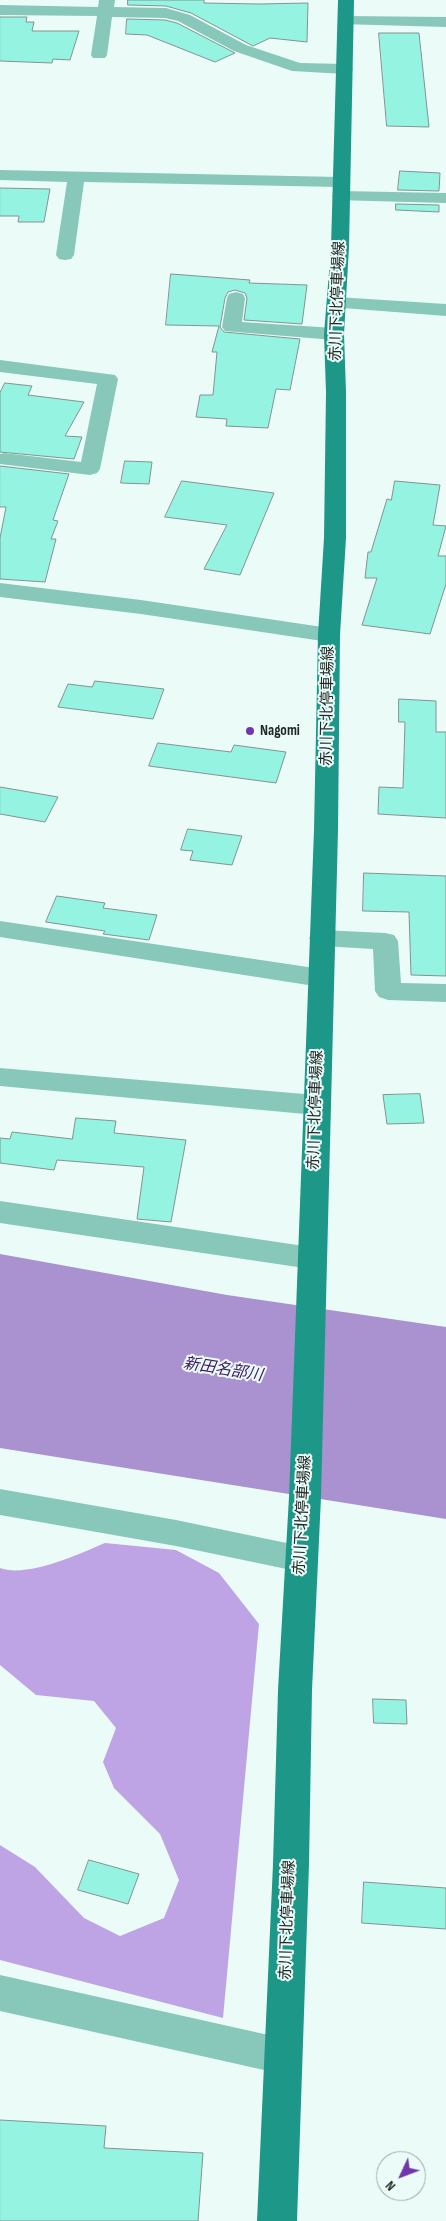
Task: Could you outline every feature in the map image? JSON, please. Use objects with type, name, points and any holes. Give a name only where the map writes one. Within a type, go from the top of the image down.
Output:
[{"type":"main road","name":"赤川下北停車場線","points":[[277,2221],[300,1559],[305,1497],[330,636],[335,538],[336,392],[334,334],[337,303],[346,0]]},
{"type":"street","points":[[99,55],[106,5]]},
{"type":"street","points":[[0,10],[106,5],[166,13],[184,18],[240,48],[298,68],[345,70]]},
{"type":"street","points":[[346,21],[446,22]]},
{"type":"street","points":[[0,175],[341,189],[446,198]]},
{"type":"street","points":[[65,255],[76,177]]},
{"type":"street","points":[[236,298],[232,327],[334,334]]},
{"type":"street","points":[[337,303],[446,310]]},
{"type":"street","points":[[0,366],[108,379],[90,469],[1,465]]},
{"type":"street","points":[[0,590],[141,607],[330,636]]},
{"type":"street","points":[[0,929],[321,978]]},
{"type":"street","points":[[322,938],[385,941],[388,991],[446,993]]},
{"type":"street","points":[[0,1078],[316,1105]]},
{"type":"street","points":[[0,1212],[311,1263]]},
{"type":"street","points":[[0,1502],[176,1533],[300,1559]]},
{"type":"street","points":[[0,1993],[282,2056]]},
{"type":"shaded area","points":[[105,1543],[176,1550],[219,1573],[259,1624],[223,2018],[0,1960],[0,1845],[35,1867],[84,1918],[120,1936],[164,1918],[179,1880],[160,1834],[114,1788],[103,1762],[116,1728],[94,1701],[36,1695],[0,1665],[0,1568],[24,1570],[38,1567]]},
{"type":"water","name":"新田名部川","points":[[0,1254],[227,1295],[446,1327],[446,1519],[0,1448]]},
{"type":"building","points":[[128,0],[204,0],[204,3],[259,4],[308,3],[307,42],[270,38],[253,46],[191,13],[166,6],[128,5]]},
{"type":"building","points":[[0,17],[27,17],[26,22],[34,22],[32,31],[79,31],[70,60],[53,59],[52,63],[0,61]]},
{"type":"building","points":[[127,19],[165,20],[177,23],[235,53],[215,62],[147,35],[126,34]]},
{"type":"building","points":[[379,33],[419,33],[429,127],[387,126]]},
{"type":"building","points":[[400,171],[440,173],[439,191],[398,190]]},
{"type":"building","points":[[0,188],[50,189],[44,222],[18,222],[19,216],[0,216]]},
{"type":"building","points":[[396,204],[439,205],[439,212],[396,210]]},
{"type":"building","points":[[171,274],[250,280],[249,283],[307,285],[302,324],[244,320],[247,298],[245,293],[235,290],[228,292],[225,298],[220,327],[224,332],[300,339],[290,390],[276,389],[268,428],[226,426],[227,419],[196,417],[200,395],[213,395],[217,352],[212,352],[219,326],[166,325]]},
{"type":"building","points":[[5,383],[32,386],[28,395],[84,402],[65,436],[82,437],[74,459],[0,452],[0,393]]},
{"type":"building","points":[[125,461],[152,462],[149,484],[121,483]]},
{"type":"building","points":[[0,466],[69,474],[53,520],[58,521],[51,539],[56,539],[45,582],[0,579],[0,538],[6,507],[0,507]]},
{"type":"building","points":[[182,481],[274,493],[240,575],[204,569],[227,525],[165,517]]},
{"type":"building","points":[[395,481],[440,485],[433,525],[446,526],[438,556],[446,556],[446,584],[430,634],[362,625],[377,578],[365,578],[368,552],[371,552],[387,499],[391,500]]},
{"type":"building","points":[[95,681],[164,689],[153,719],[58,707],[68,684],[92,687]]},
{"type":"building","points":[[399,699],[436,701],[436,732],[446,732],[446,818],[378,814],[379,787],[403,788],[405,722],[399,722]]},
{"type":"building","points":[[158,743],[231,752],[234,745],[286,752],[276,783],[149,766]]},
{"type":"building","points":[[0,787],[58,797],[45,822],[0,814]]},
{"type":"building","points":[[188,829],[242,836],[232,865],[190,860],[193,851],[181,850]]},
{"type":"building","points":[[364,873],[446,876],[446,976],[411,975],[409,912],[363,911]]},
{"type":"building","points":[[57,896],[105,903],[103,908],[157,915],[149,940],[103,934],[105,931],[46,922]]},
{"type":"building","points":[[420,1094],[424,1123],[387,1124],[383,1095]]},
{"type":"building","points":[[76,1118],[116,1121],[114,1133],[186,1140],[171,1222],[137,1219],[144,1167],[57,1160],[54,1170],[0,1163],[0,1138],[10,1139],[12,1132],[72,1139]]},
{"type":"building","points":[[373,1699],[406,1700],[407,1724],[374,1723]]},
{"type":"building","points":[[89,1860],[139,1874],[128,1904],[78,1890]]},
{"type":"building","points":[[364,1882],[446,1888],[446,1929],[362,1923]]},
{"type":"building","points":[[0,2120],[106,2126],[104,2148],[203,2153],[198,2221],[0,2221]]},
{"type":"place","name":"Nagomi","points":[[250,731]]}]
